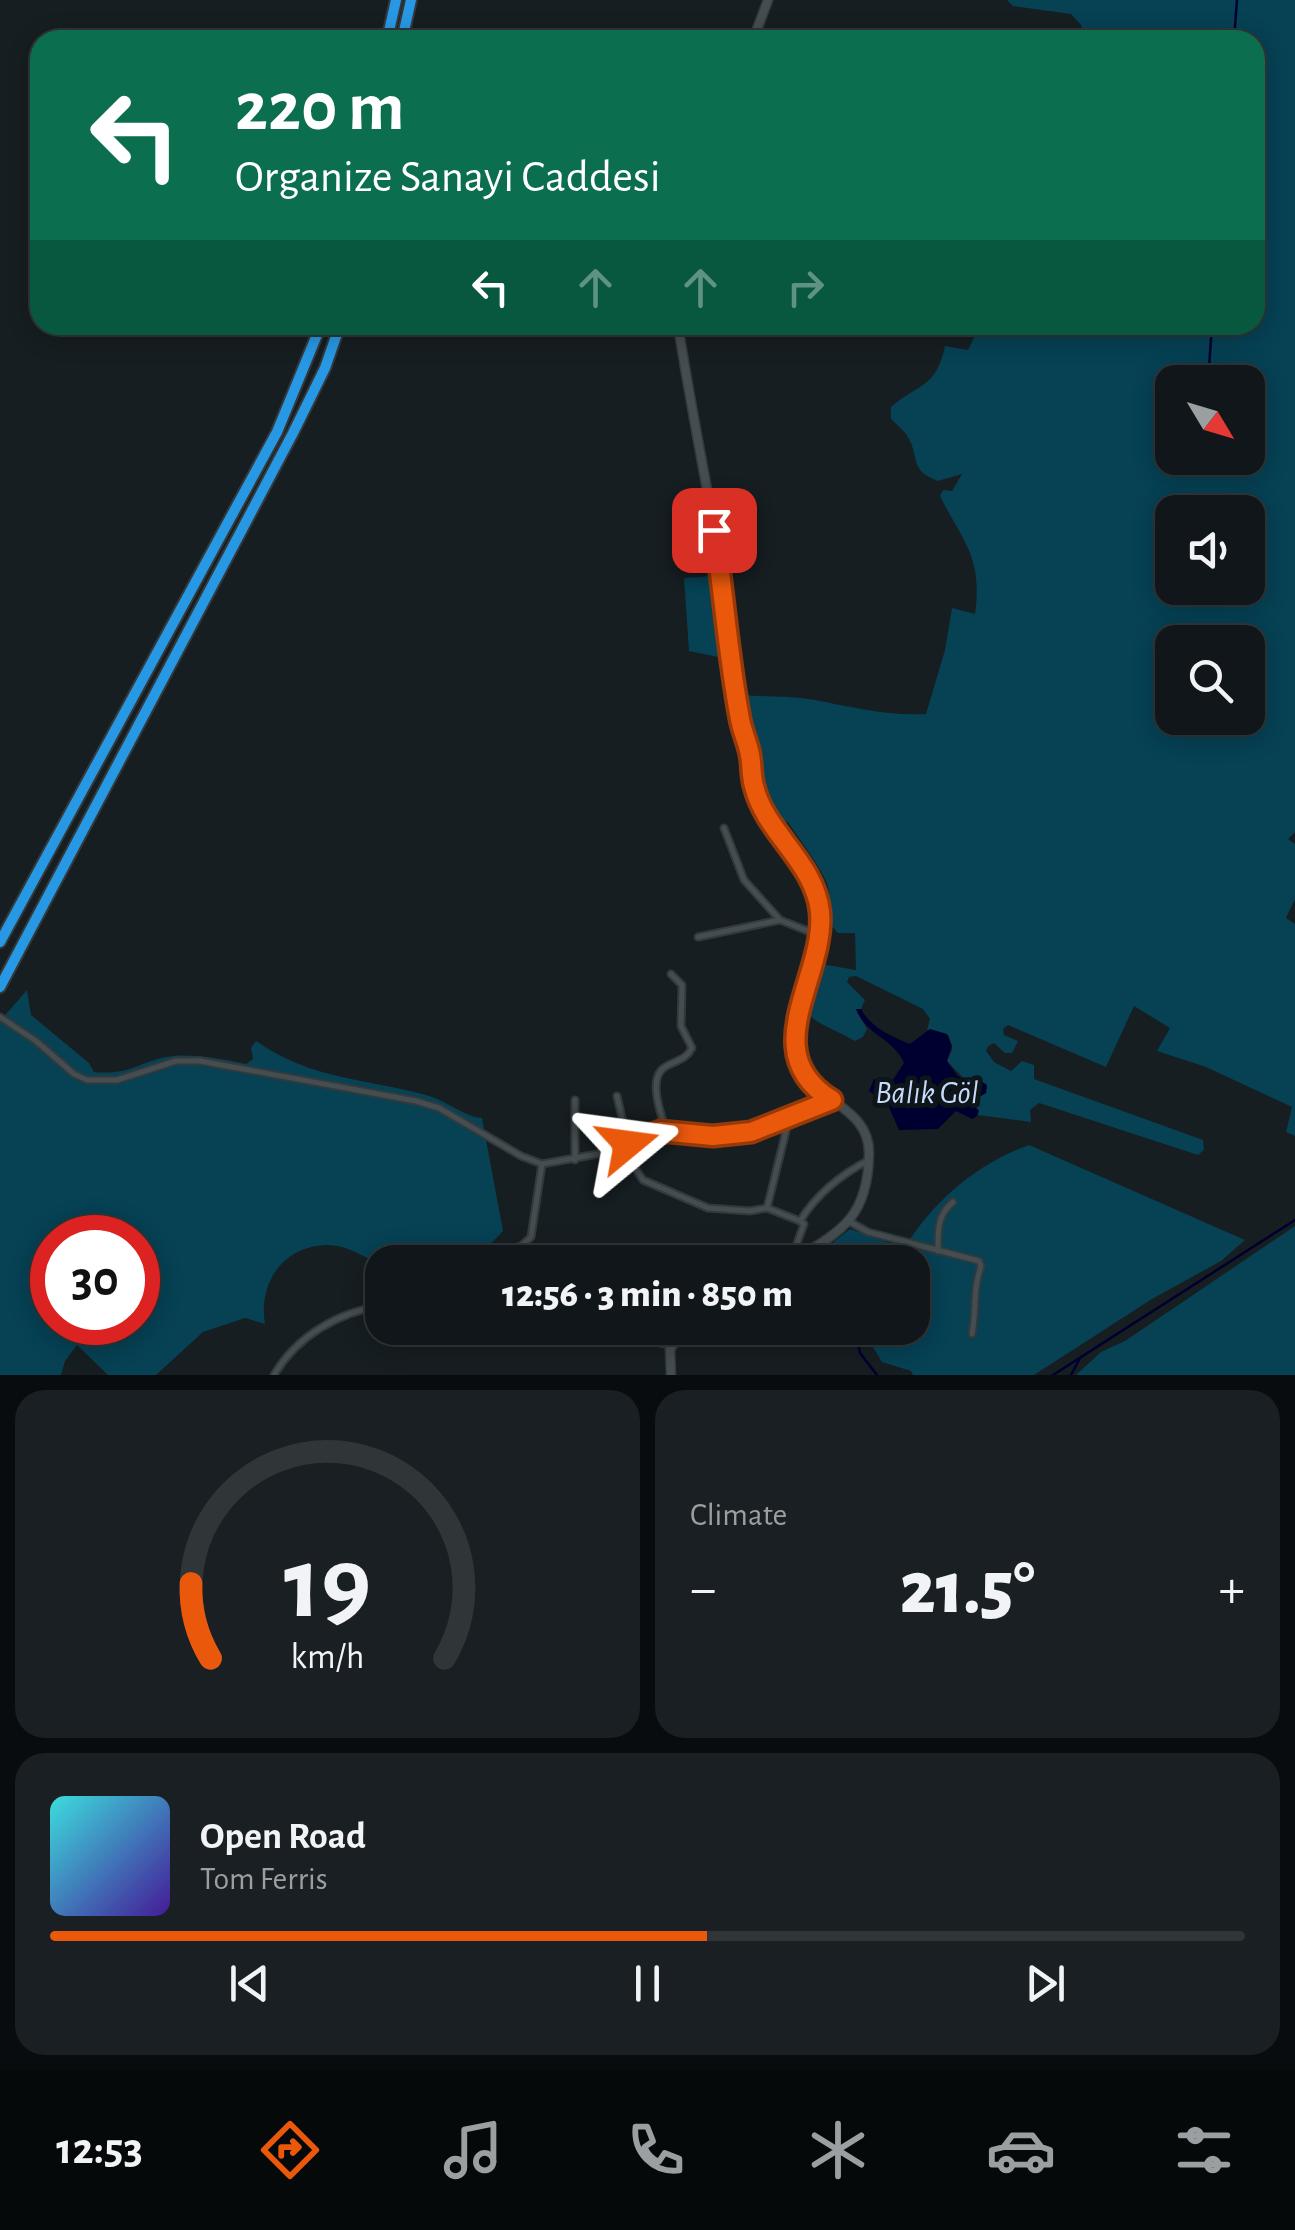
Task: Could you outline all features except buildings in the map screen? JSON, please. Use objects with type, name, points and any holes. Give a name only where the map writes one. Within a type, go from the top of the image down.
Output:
[{"type":"highway","points":[[389,30],[396,0]]},
{"type":"highway","points":[[404,30],[411,0]]},
{"type":"highway","points":[[0,942],[276,432],[318,335]]},
{"type":"highway","points":[[0,987],[293,433],[336,335]]},
{"type":"street","points":[[756,30],[768,0]]},
{"type":"street","points":[[680,335],[725,596],[740,722],[750,753],[754,785],[760,806],[812,882],[821,918],[794,1034],[797,1058],[806,1077],[851,1112],[865,1129],[868,1160],[863,1198],[844,1229],[818,1245]]},
{"type":"street","points":[[724,828],[740,874],[780,920],[818,934]]},
{"type":"street","points":[[698,937],[780,920]]},
{"type":"street","points":[[666,1131],[658,1096],[658,1074],[661,1068],[688,1056],[692,1048],[681,1026],[682,984],[670,974]]},
{"type":"street","points":[[0,1017],[74,1074],[88,1080],[118,1080],[176,1061],[234,1067],[427,1104],[542,1164],[575,1160],[666,1131],[713,1136],[751,1132],[832,1100]]},
{"type":"street","points":[[617,1096],[631,1143],[632,1163],[643,1180],[708,1208],[767,1208],[800,1221],[804,1224],[796,1245]]},
{"type":"street","points":[[575,1100],[575,1160]]},
{"type":"street","points":[[767,1208],[788,1119]]},
{"type":"street","points":[[800,1221],[810,1204],[840,1176],[868,1160]]},
{"type":"street","points":[[522,1245],[532,1237],[542,1164]]},
{"type":"street","points":[[938,1251],[938,1223],[953,1202]]},
{"type":"street","points":[[850,1222],[868,1232],[973,1258],[980,1264],[972,1294],[972,1334]]},
{"type":"street","points":[[274,1375],[289,1350],[304,1338],[346,1314],[365,1310]]},
{"type":"street","points":[[668,1345],[672,1346],[671,1375]]},
{"type":"shaded area","points":[[1007,0],[1295,0],[1295,832],[1288,839],[1295,844],[1295,899],[1286,918],[1295,924],[1295,1136],[1286,1132],[1292,1107],[1206,1067],[1157,1051],[1170,1028],[1134,1006],[1106,1067],[1008,1025],[1003,1029],[1004,1035],[1018,1041],[1012,1053],[1005,1053],[994,1043],[986,1051],[994,1062],[1011,1071],[1022,1061],[1034,1065],[1034,1079],[1203,1140],[1204,1150],[1198,1155],[1039,1103],[1030,1110],[1031,1122],[978,1115],[970,1102],[970,1085],[947,1061],[952,1050],[949,1036],[927,1030],[930,1019],[923,1009],[856,976],[849,977],[847,982],[865,1000],[861,1009],[856,1010],[867,1029],[863,1037],[855,1041],[810,1015],[808,998],[821,964],[856,970],[855,933],[838,933],[833,927],[828,887],[822,873],[788,822],[779,821],[765,800],[751,734],[753,727],[743,695],[926,714],[945,650],[952,608],[975,614],[976,578],[969,551],[940,496],[943,490],[952,491],[962,474],[938,481],[923,473],[908,436],[891,419],[891,407],[931,378],[945,346],[968,350],[975,335],[1265,335],[1265,30],[1082,30],[1071,14],[1013,6]]},
{"type":"shaded area","points":[[712,576],[723,658],[689,651],[684,578]]},
{"type":"shaded area","points":[[27,990],[31,1015],[89,1063],[94,1072],[118,1072],[173,1056],[201,1056],[246,1064],[253,1059],[251,1048],[256,1041],[297,1064],[433,1097],[482,1118],[503,1231],[488,1245],[365,1245],[365,1257],[334,1245],[311,1247],[286,1260],[270,1281],[265,1324],[245,1318],[203,1332],[156,1375],[108,1375],[77,1345],[65,1361],[61,1375],[0,1375],[0,1021]]},
{"type":"shaded area","points":[[1029,1145],[1245,1240],[1221,1261],[1152,1299],[1034,1375],[913,1375],[882,1362],[872,1345],[930,1345],[930,1245],[906,1245],[929,1214],[958,1186],[1009,1153]]},
{"type":"shaded area","points":[[1295,1226],[1295,1375],[1076,1375],[1101,1352],[1125,1341]]},
{"type":"shaded area","points":[[850,1229],[895,1245],[830,1245]]},
{"type":"water","name":"Balık Göl","points":[[856,1009],[861,1009],[882,1031],[910,1044],[930,1029],[947,1034],[952,1046],[947,1061],[957,1075],[970,1084],[981,1081],[987,1085],[986,1093],[971,1102],[979,1111],[977,1116],[972,1119],[956,1111],[938,1129],[899,1130],[888,1105],[869,1091],[874,1079],[890,1084],[904,1063],[894,1048],[866,1025]]},
{"type":"waterway","points":[[1235,30],[1237,0]]},
{"type":"waterway","points":[[1209,365],[1211,335]]},
{"type":"waterway","points":[[1053,1375],[1295,1220]]},
{"type":"waterway","points":[[858,1345],[877,1375]]},
{"type":"waterway","points":[[1071,1375],[1080,1358]]},
{"type":"route","points":[[628,1144],[660,1131],[713,1136],[751,1132],[832,1100],[806,1077],[797,1058],[794,1034],[813,966],[821,918],[818,899],[812,882],[760,806],[754,785],[750,753],[740,722],[714,530]]}]
